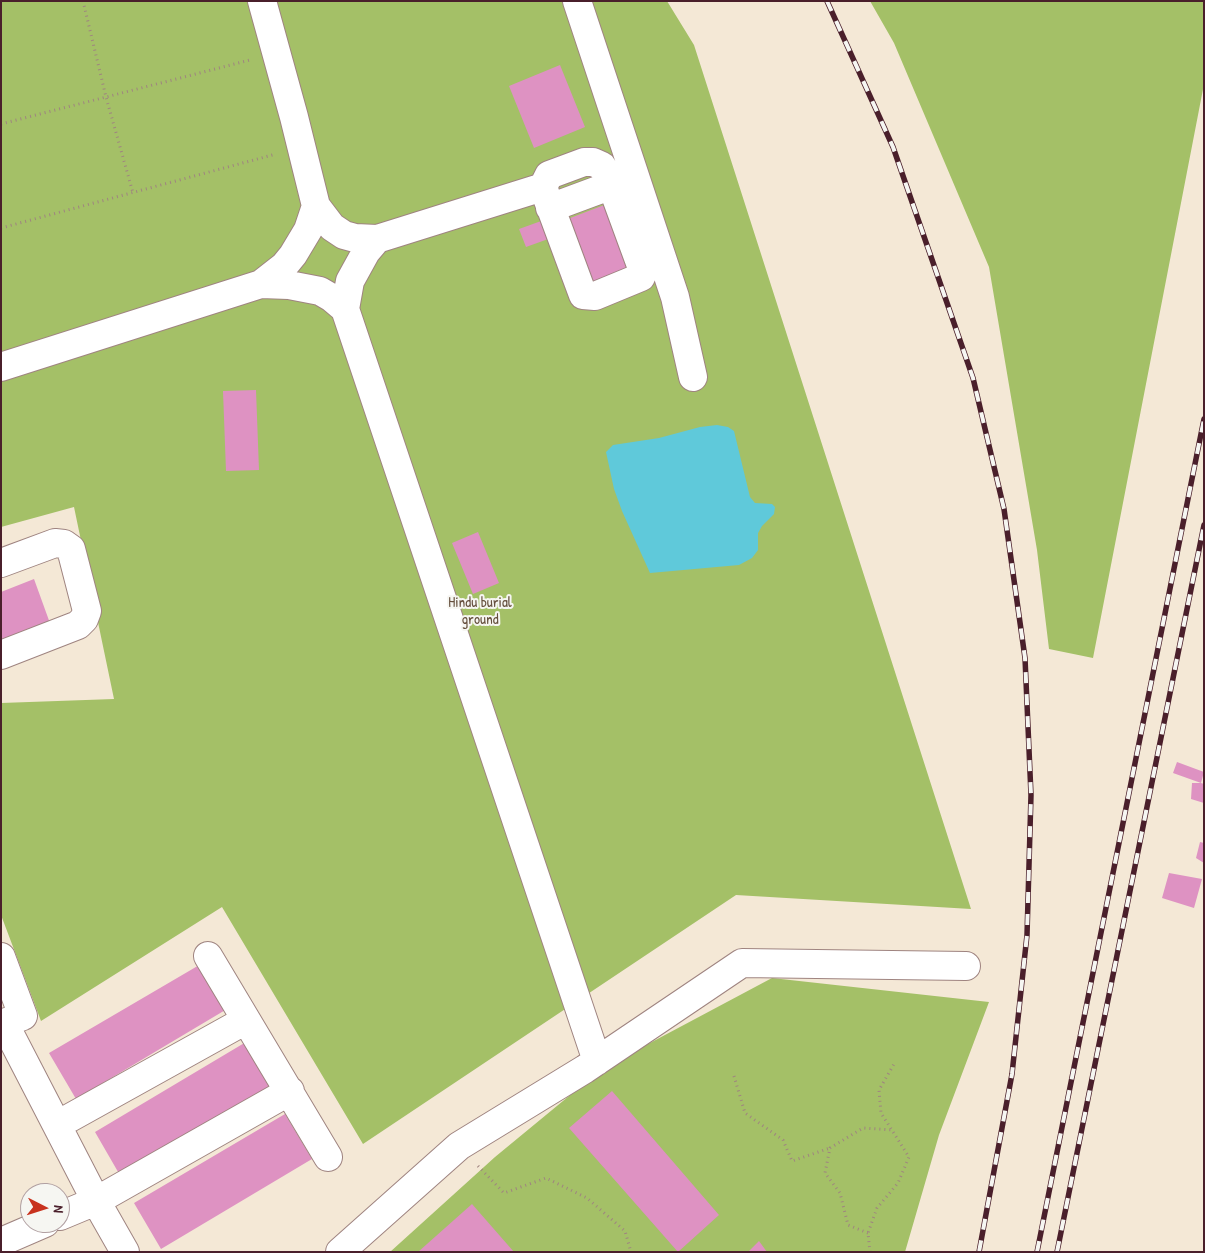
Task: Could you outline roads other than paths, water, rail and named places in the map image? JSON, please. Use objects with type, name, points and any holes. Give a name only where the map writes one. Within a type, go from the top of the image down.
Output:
[{"type":"street","points":[[262,1],[316,206],[322,218],[344,235],[355,238],[377,239],[546,198]]},
{"type":"street","points":[[577,1],[617,175],[643,274],[639,279],[595,296],[586,297],[580,290],[546,198],[549,175],[584,162],[593,162],[617,175],[675,297],[693,377]]},
{"type":"street","points":[[261,284],[284,266],[293,255],[308,230],[316,206]]},
{"type":"street","points":[[377,239],[366,252],[350,281],[345,309],[597,1061]]},
{"type":"street","points":[[1,367],[261,284],[289,285],[320,291],[345,309]]},
{"type":"street","points":[[1,564],[55,543],[64,544],[71,549],[87,611],[84,619],[78,625],[1,655]]},
{"type":"street","points":[[208,956],[328,1157]]},
{"type":"street","points":[[1,957],[10,1021],[57,1125],[125,1252]]},
{"type":"street","points":[[340,1252],[459,1146],[597,1061],[742,962],[966,966]]},
{"type":"street","points":[[57,1125],[246,1020]]},
{"type":"street","points":[[70,1212],[96,1201],[290,1091]]},
{"type":"street","points":[[1,1242],[22,1233]]},
{"type":"water","points":[[717,425],[728,427],[734,431],[750,497],[755,503],[772,504],[775,507],[774,514],[758,533],[758,550],[752,558],[739,565],[650,573],[614,489],[606,452],[613,445],[659,438],[700,427]]},
{"type":"railway","points":[[827,1],[893,147],[973,378],[1004,509],[1025,658],[1031,795],[1027,935],[1012,1074],[979,1252]]},
{"type":"railway","points":[[1037,1252],[1204,419]]},
{"type":"railway","points":[[1057,1252],[1204,525]]},
{"type":"park label","name":"Hindu burial ground","points":[[480,612]]}]
